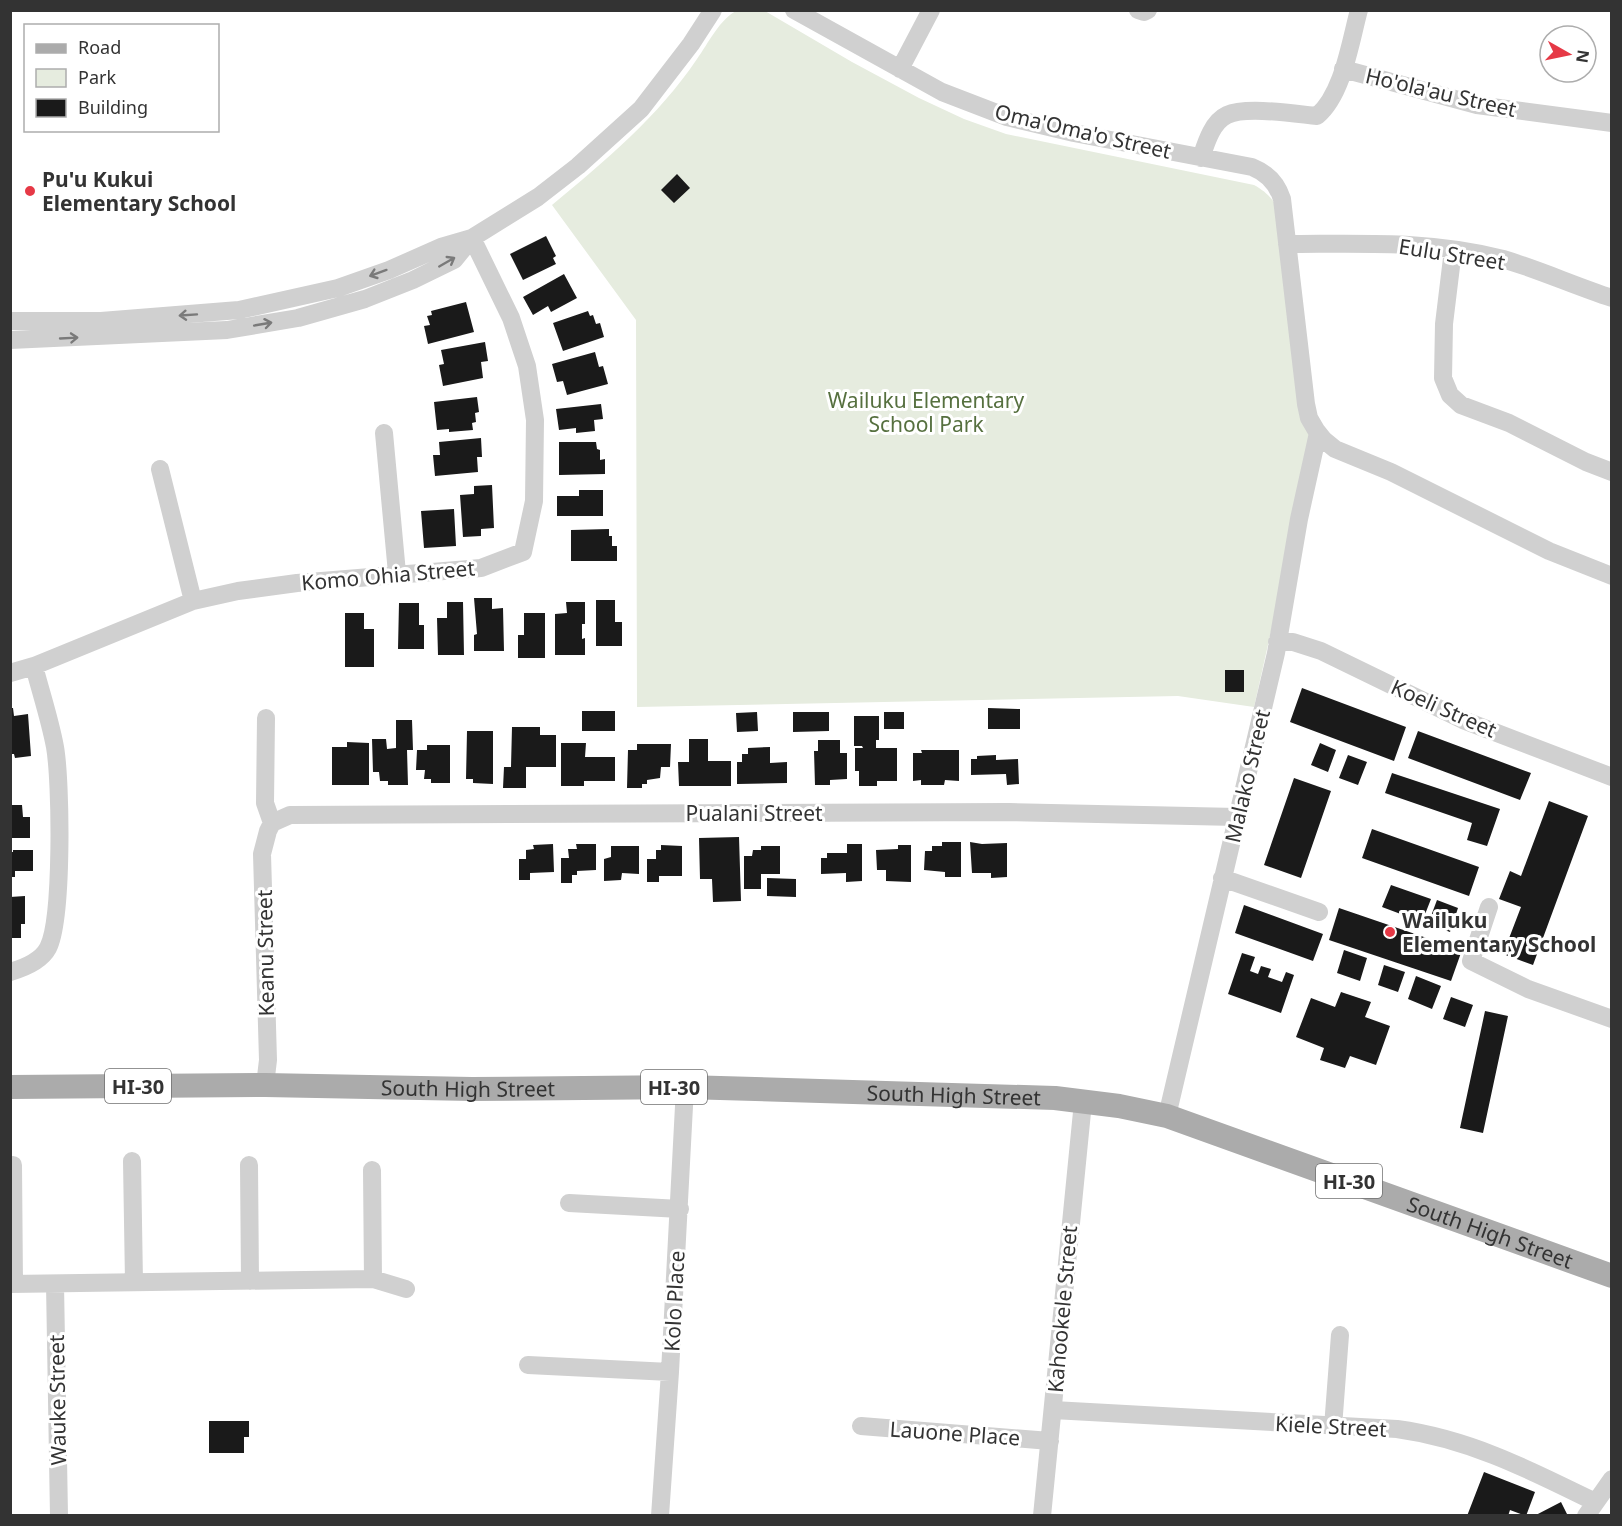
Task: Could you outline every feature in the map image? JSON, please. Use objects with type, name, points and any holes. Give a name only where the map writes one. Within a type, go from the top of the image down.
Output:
[{"type":"main road","name":"HI-30","points":[[10,1087],[265,1085]]},
{"type":"main road","name":"South High Street","points":[[265,1085],[472,1089],[685,1087],[1055,1098],[1119,1106],[1167,1116],[1611,1276]]},
{"type":"street","points":[[10,321],[101,321],[239,310],[338,288],[389,270],[441,247],[472,238],[538,197],[578,166],[641,109],[691,44],[713,10]]},
{"type":"street","name":"Oma'Oma'o Street","points":[[794,10],[942,93],[1007,117],[1074,133],[1252,167],[1268,176],[1279,190],[1287,244]]},
{"type":"street","points":[[900,69],[931,10]]},
{"type":"street","points":[[1138,10],[1144,12],[1148,10]]},
{"type":"street","name":"Ho'ola'au Street","points":[[1201,158],[1215,125],[1227,115],[1250,111],[1317,116],[1325,109],[1332,99],[1359,10]]},
{"type":"street","name":"Ho'ola'au Street","points":[[1342,69],[1478,105],[1611,123]]},
{"type":"street","points":[[10,340],[227,330],[298,318],[365,299],[413,280],[454,260],[472,238]]},
{"type":"street","name":"Komo Ohia Street","points":[[10,673],[34,666],[194,601],[238,591],[297,583],[397,573],[481,568],[523,552],[534,501],[535,420],[528,366],[511,318],[472,238]]},
{"type":"street","points":[[1287,244],[1307,411],[1318,433],[1329,445],[1391,472],[1549,552],[1611,576]]},
{"type":"street","name":"Eulu Street","points":[[1287,244],[1397,244],[1453,249],[1503,259],[1611,298]]},
{"type":"street","points":[[1453,249],[1444,324],[1443,378],[1450,395],[1461,405],[1509,423],[1586,462],[1611,472]]},
{"type":"street","points":[[384,433],[397,573]]},
{"type":"street","name":"Malako Street","points":[[1167,1116],[1276,653],[1318,433]]},
{"type":"street","points":[[160,469],[194,601]]},
{"type":"street","name":"Koeli Street","points":[[1277,642],[1287,641],[1321,651],[1463,720],[1611,777]]},
{"type":"street","points":[[10,972],[36,961],[48,948],[54,926],[58,895],[58,804],[55,747],[34,666]]},
{"type":"street","points":[[266,718],[265,803],[272,823]]},
{"type":"street","name":"Pualani Street","points":[[272,823],[290,815],[522,813],[1009,812],[1237,817]]},
{"type":"street","name":"Keanu Street","points":[[265,1085],[268,1060],[262,854],[272,823]]},
{"type":"street","points":[[1222,878],[1319,912]]},
{"type":"street","points":[[1489,907],[1471,961],[1528,989],[1611,1019]]},
{"type":"street","name":"Kolo Place","points":[[660,1515],[680,1209],[685,1087]]},
{"type":"street","name":"Kahookele Street","points":[[1042,1515],[1083,1102]]},
{"type":"street","points":[[132,1161],[134,1282]]},
{"type":"street","points":[[13,1165],[12,1284],[373,1279],[406,1289]]},
{"type":"street","points":[[249,1165],[250,1281]]},
{"type":"street","points":[[372,1170],[373,1279]]},
{"type":"street","points":[[569,1203],[680,1209]]},
{"type":"street","name":"Wauke Street","points":[[55,1284],[59,1515]]},
{"type":"street","points":[[1333,1426],[1340,1335]]},
{"type":"street","points":[[528,1365],[670,1372]]},
{"type":"street","name":"Kiele Street","points":[[1053,1410],[1397,1429],[1428,1433],[1476,1447],[1591,1509]]},
{"type":"street","name":"Lauone Place","points":[[861,1426],[1050,1441]]},
{"type":"street","points":[[1591,1509],[1611,1479]]},
{"type":"green space","name":"Wailuku Elementary School Park","points":[[738,10],[765,11],[919,98],[964,119],[1006,134],[1254,185],[1273,201],[1278,208],[1314,440],[1254,707],[1178,696],[637,707],[636,320],[552,205],[611,155],[648,119],[682,80],[720,25]]},
{"type":"building","points":[[677,174],[690,188],[674,203],[661,190]]},
{"type":"building","points":[[546,236],[556,256],[553,258],[556,264],[523,280],[510,254]]},
{"type":"building","points":[[564,274],[577,298],[551,312],[548,306],[533,315],[523,297]]},
{"type":"building","points":[[466,302],[474,332],[428,344],[424,326],[430,325],[427,316],[432,315],[431,311]]},
{"type":"building","points":[[588,311],[590,316],[593,315],[596,324],[600,323],[604,337],[563,351],[553,323]]},
{"type":"building","points":[[485,342],[488,361],[481,362],[483,378],[443,386],[439,365],[444,364],[441,350]]},
{"type":"building","points":[[595,352],[599,367],[603,366],[608,384],[567,395],[563,381],[557,382],[552,364]]},
{"type":"building","points":[[477,397],[479,412],[475,413],[476,422],[472,423],[473,430],[449,432],[449,429],[437,430],[434,402]]},
{"type":"building","points":[[601,404],[603,419],[594,420],[595,431],[576,433],[576,428],[559,430],[556,409]]},
{"type":"building","points":[[481,438],[482,457],[477,457],[478,472],[435,476],[433,455],[440,455],[439,442]]},
{"type":"building","points":[[559,442],[596,442],[597,449],[600,450],[600,460],[605,459],[605,474],[559,475]]},
{"type":"building","points":[[492,485],[494,528],[481,529],[481,536],[463,537],[460,495],[474,494],[474,486]]},
{"type":"building","points":[[579,490],[603,490],[603,516],[557,516],[557,496],[579,496]]},
{"type":"building","points":[[454,509],[456,546],[424,548],[421,511]]},
{"type":"building","points":[[609,529],[612,546],[617,546],[617,561],[571,561],[571,530]]},
{"type":"building","points":[[474,598],[492,598],[492,609],[503,608],[504,651],[474,651],[474,635],[477,634]]},
{"type":"building","points":[[596,600],[615,600],[615,622],[622,622],[622,646],[596,646]]},
{"type":"building","points":[[447,602],[463,602],[464,655],[438,655],[437,618],[447,618]]},
{"type":"building","points":[[566,602],[585,602],[582,639],[585,638],[585,655],[555,655],[555,614],[567,613]]},
{"type":"building","points":[[399,603],[419,603],[419,625],[424,625],[424,649],[398,649]]},
{"type":"building","points":[[345,613],[364,613],[364,629],[374,629],[374,667],[345,667]]},
{"type":"building","points":[[524,613],[545,613],[545,658],[518,658],[518,635],[524,635]]},
{"type":"building","points":[[1225,670],[1244,670],[1244,692],[1225,692]]},
{"type":"building","points":[[1302,688],[1406,727],[1394,761],[1290,722]]},
{"type":"building","points":[[10,708],[13,708],[14,716],[28,714],[31,756],[15,758],[14,754],[10,754]]},
{"type":"building","points":[[988,708],[1020,709],[1020,729],[988,729]]},
{"type":"building","points":[[582,711],[615,711],[615,731],[582,731]]},
{"type":"building","points":[[757,712],[758,731],[737,732],[736,713]]},
{"type":"building","points":[[793,712],[829,712],[829,731],[793,732]]},
{"type":"building","points":[[884,712],[904,712],[904,729],[884,729]]},
{"type":"building","points":[[854,716],[879,716],[879,740],[876,740],[876,748],[897,748],[897,781],[877,781],[877,786],[859,786],[859,771],[855,771],[855,748],[863,748],[854,746]]},
{"type":"building","points":[[396,720],[412,720],[413,750],[407,750],[408,785],[388,785],[388,781],[380,781],[379,772],[373,772],[372,739],[386,739],[387,749],[396,748]]},
{"type":"building","points":[[512,727],[540,727],[540,735],[556,735],[556,767],[526,767],[526,788],[503,788],[504,767],[511,767]]},
{"type":"building","points":[[467,731],[493,731],[493,784],[473,783],[473,779],[466,779]]},
{"type":"building","points":[[1418,731],[1531,773],[1520,800],[1408,758]]},
{"type":"building","points":[[689,739],[708,739],[708,761],[731,761],[731,786],[679,786],[678,762],[689,762]]},
{"type":"building","points":[[818,740],[840,740],[840,753],[847,753],[847,779],[830,780],[830,785],[815,785],[814,751],[818,751]]},
{"type":"building","points":[[347,742],[369,743],[369,785],[332,785],[332,747],[347,747]]},
{"type":"building","points":[[561,743],[586,743],[585,757],[615,757],[615,781],[584,781],[584,786],[561,786]]},
{"type":"building","points":[[1320,743],[1336,750],[1328,772],[1311,765]]},
{"type":"building","points":[[637,744],[671,744],[670,767],[661,767],[660,778],[647,780],[647,784],[642,784],[642,788],[627,788],[628,750],[637,750]]},
{"type":"building","points":[[427,745],[450,745],[450,783],[431,783],[431,779],[424,779],[425,770],[416,770],[417,750],[427,750]]},
{"type":"building","points":[[770,747],[770,763],[787,762],[787,783],[737,784],[737,762],[742,762],[742,754],[748,754],[748,748]]},
{"type":"building","points":[[921,750],[959,750],[959,781],[945,780],[944,785],[921,785],[921,780],[913,781],[913,753],[922,753]]},
{"type":"building","points":[[996,755],[996,760],[1018,759],[1019,784],[1007,785],[1006,774],[971,775],[971,759],[977,759],[977,756]]},
{"type":"building","points":[[1348,755],[1367,762],[1358,785],[1339,778]]},
{"type":"building","points":[[1392,773],[1500,809],[1487,846],[1467,840],[1472,823],[1385,793]]},
{"type":"building","points":[[1294,778],[1331,791],[1301,878],[1264,865]]},
{"type":"building","points":[[1549,801],[1588,816],[1533,965],[1503,954],[1521,907],[1499,899],[1510,871],[1521,876]]},
{"type":"building","points":[[10,805],[22,805],[23,817],[30,817],[30,838],[10,838]]},
{"type":"building","points":[[1372,829],[1479,867],[1469,896],[1362,858]]},
{"type":"building","points":[[739,837],[741,901],[713,902],[712,879],[700,879],[699,838]]},
{"type":"building","points":[[942,842],[961,842],[961,877],[945,877],[945,872],[924,870],[925,851],[932,851],[932,846],[942,846]]},
{"type":"building","points":[[970,842],[1007,843],[1007,877],[991,878],[991,873],[972,873]]},
{"type":"building","points":[[553,844],[554,872],[530,873],[530,880],[519,880],[519,859],[526,859],[526,850],[534,849],[533,845]]},
{"type":"building","points":[[576,844],[596,844],[596,870],[577,871],[577,875],[572,875],[572,883],[561,883],[561,858],[569,858],[568,849],[577,849]]},
{"type":"building","points":[[847,844],[862,844],[862,881],[846,882],[846,873],[821,874],[821,858],[827,858],[827,853],[847,853]]},
{"type":"building","points":[[661,845],[682,846],[682,876],[659,876],[659,882],[647,882],[647,859],[656,859],[656,850],[661,850]]},
{"type":"building","points":[[898,845],[911,845],[911,882],[886,881],[886,870],[877,870],[876,850],[898,849]]},
{"type":"building","points":[[611,846],[639,846],[639,874],[622,873],[621,880],[604,881],[604,859],[611,857]]},
{"type":"building","points":[[761,846],[780,846],[780,874],[761,874],[761,889],[744,889],[744,856],[752,856],[753,850],[761,850]]},
{"type":"building","points":[[33,850],[33,871],[15,871],[15,877],[10,877],[10,852]]},
{"type":"building","points":[[767,878],[796,879],[796,897],[767,896]]},
{"type":"building","points":[[1391,885],[1431,899],[1422,922],[1382,907]]},
{"type":"building","points":[[25,896],[25,924],[21,924],[21,938],[10,938],[10,897]]},
{"type":"building","points":[[1437,900],[1458,908],[1450,932],[1428,924]]},
{"type":"building","points":[[1244,905],[1323,934],[1313,961],[1235,933]]},
{"type":"building","points":[[1339,908],[1462,950],[1451,981],[1329,940]]},
{"type":"building","points":[[1344,950],[1367,958],[1360,981],[1337,973]]},
{"type":"building","points":[[1242,953],[1255,957],[1250,971],[1258,974],[1261,966],[1271,969],[1268,977],[1282,982],[1286,972],[1294,975],[1281,1013],[1228,994]]},
{"type":"building","points":[[1384,965],[1405,972],[1398,992],[1378,985]]},
{"type":"building","points":[[1416,976],[1441,986],[1432,1009],[1408,999]]},
{"type":"building","points":[[1341,992],[1371,1002],[1365,1017],[1390,1026],[1376,1065],[1350,1056],[1345,1068],[1320,1060],[1324,1048],[1296,1037],[1311,998],[1335,1007]]},
{"type":"building","points":[[1451,997],[1473,1005],[1465,1027],[1443,1019]]},
{"type":"building","points":[[1485,1011],[1508,1016],[1483,1133],[1460,1128]]},
{"type":"building","points":[[209,1421],[249,1421],[249,1437],[244,1437],[244,1453],[209,1453]]},
{"type":"building","points":[[1484,1472],[1535,1492],[1526,1516],[1510,1510],[1508,1516],[1467,1516]]},
{"type":"building","points":[[1561,1502],[1568,1516],[1534,1516]]},
{"type":"place","name":"Pu'u Kukui Elementary School","points":[[30,191]]},
{"type":"place","name":"Wailuku Elementary School","points":[[1390,932]]}]
